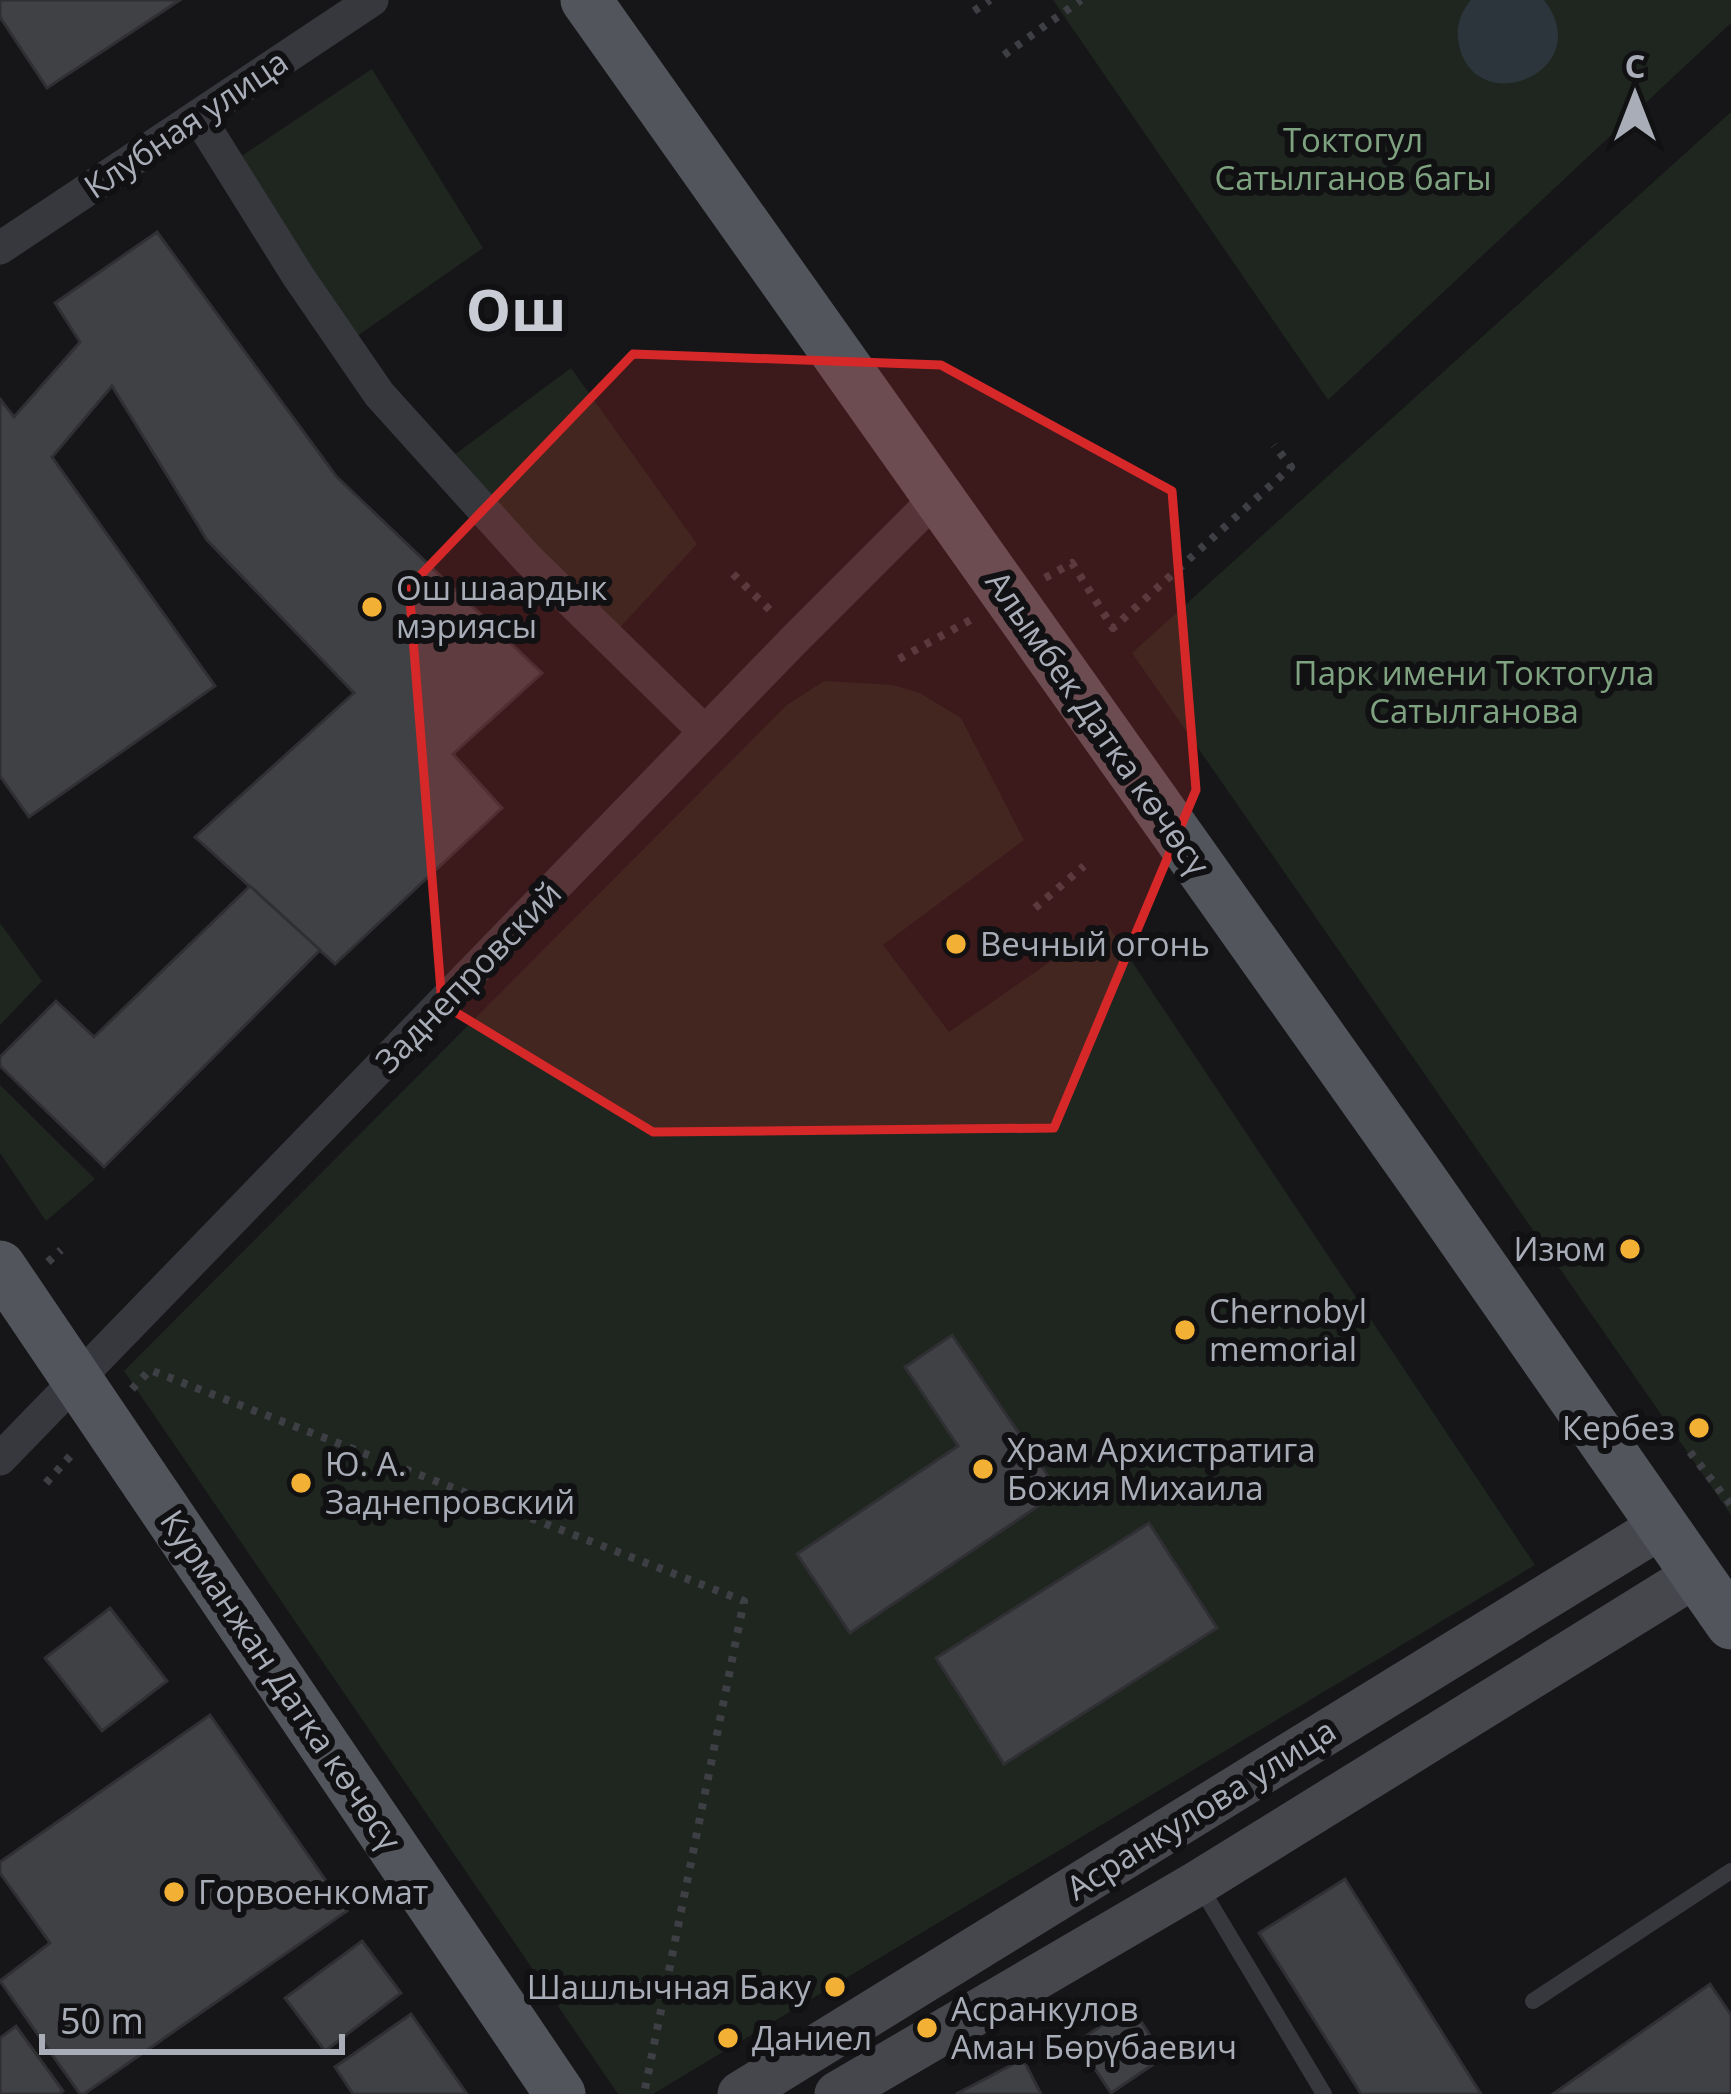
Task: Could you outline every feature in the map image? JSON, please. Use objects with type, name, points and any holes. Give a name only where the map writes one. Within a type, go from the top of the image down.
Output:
[{"type":"main road","name":"Алымбек Датка көчөсү","points":[[586,0],[1731,1624]]},
{"type":"main road","name":"Курманжан Датка көчөсү","points":[[0,1266],[560,2094]]},
{"type":"main road","name":"Асранкулова улица","points":[[740,2094],[1663,1525]]},
{"type":"main road","name":"Асранкулова улица","points":[[837,2094],[1198,1882],[1697,1574]]},
{"type":"street","name":"Клубная улица","points":[[0,248],[372,0]]},
{"type":"street","points":[[198,116],[379,394],[527,558],[705,732]]},
{"type":"street","name":"Заднепровский","points":[[0,1459],[938,497]]},
{"type":"lane","points":[[1533,2001],[1731,1871]]},
{"type":"lane","points":[[1198,1882],[1324,2094]]},
{"type":"path","points":[[974,11],[989,0]]},
{"type":"path","points":[[1004,55],[1081,0]]},
{"type":"path","points":[[1113,628],[1292,466],[1274,445]]},
{"type":"path","points":[[733,574],[797,637]]},
{"type":"path","points":[[1035,908],[1084,866]]},
{"type":"path","points":[[150,1370],[744,1601],[644,2094]]},
{"type":"path","points":[[1690,1452],[1731,1505]]},
{"type":"highlighted area","points":[[633,354],[941,365],[1172,491],[1196,790],[1054,1128],[653,1132],[442,1004],[409,587]]},
{"type":"green space","name":"Токтогул Сатылганов багы","points":[[1053,0],[1731,0],[1731,23],[1328,400]]},
{"type":"green space","points":[[372,69],[483,248],[350,341],[231,163]]},
{"type":"green space","name":"Парк имени Токтогула Сатылганова","points":[[1731,112],[1731,1515],[1132,653]]},
{"type":"green space","points":[[571,368],[697,544],[613,635],[446,461]]},
{"type":"green space","points":[[824,681],[893,685],[920,693],[961,718],[1024,840],[883,945],[949,1032],[1106,923],[1535,1565],[653,2094],[618,2094],[124,1371],[787,705]]},
{"type":"green space","points":[[0,923],[42,981],[0,1025]]},
{"type":"green space","points":[[0,1085],[95,1179],[46,1221],[0,1153]]},
{"type":"shaded area","points":[[1471,0],[1544,0],[1557,25],[1556,48],[1546,66],[1528,78],[1508,83],[1487,80],[1470,68],[1458,33],[1461,15]]},
{"type":"building","points":[[0,0],[180,0],[47,88],[0,17]]},
{"type":"building","name":"Ош шаардык мэриясы","points":[[157,232],[336,476],[542,673],[453,754],[502,808],[335,964],[195,837],[354,693],[207,540],[112,386],[52,457],[215,686],[29,817],[0,776],[0,399],[14,417],[80,342],[55,303]]},
{"type":"building","points":[[250,886],[320,950],[104,1167],[0,1066],[0,1057],[56,1001],[94,1037]]},
{"type":"building","name":"Храм Архистратига Божия Михаила","points":[[952,1335],[1059,1492],[850,1633],[797,1554],[958,1446],[905,1367]]},
{"type":"building","points":[[1149,1523],[1217,1628],[1004,1764],[936,1658]]},
{"type":"building","points":[[110,1608],[167,1681],[102,1731],[45,1658]]},
{"type":"building","name":"Горвоенкомат","points":[[210,1715],[347,1911],[80,2094],[0,1981],[50,1943],[0,1873],[0,1862]]},
{"type":"building","points":[[1345,1879],[1481,2094],[1361,2094],[1259,1933]]},
{"type":"building","points":[[362,1941],[401,1993],[325,2051],[285,1998]]},
{"type":"building","points":[[1710,1984],[1731,2015],[1731,2094],[1553,2094]]},
{"type":"building","points":[[1131,2006],[1164,2057],[1111,2093],[1077,2042]]},
{"type":"building","points":[[411,2014],[467,2094],[353,2094],[335,2067]]},
{"type":"building","points":[[16,2026],[63,2091],[59,2094],[0,2094],[0,2038]]},
{"type":"building","points":[[1023,2059],[1041,2094],[956,2094]]},
{"type":"place","name":"Ош шаардык мэриясы","points":[[372,607]]},
{"type":"place","name":"Вечный огонь","points":[[956,944]]},
{"type":"place","name":"Изюм","points":[[1630,1249]]},
{"type":"place","name":"Chernobyl memorial","points":[[1185,1330]]},
{"type":"place","name":"Кербез","points":[[1699,1428]]},
{"type":"place","name":"Храм Архистратига Божия Михаила","points":[[983,1469]]},
{"type":"place","name":"Ю. А. Заднепровский","points":[[301,1483]]},
{"type":"place","name":"Горвоенкомат","points":[[174,1892]]},
{"type":"place","name":"Шашлычная Баку","points":[[835,1987]]},
{"type":"place","name":"Асранкулов Аман Бөрүбаевич","points":[[927,2028]]},
{"type":"place","name":"Даниел","points":[[728,2038]]},
{"type":"district","name":"Ош","points":[[516,311]]}]
